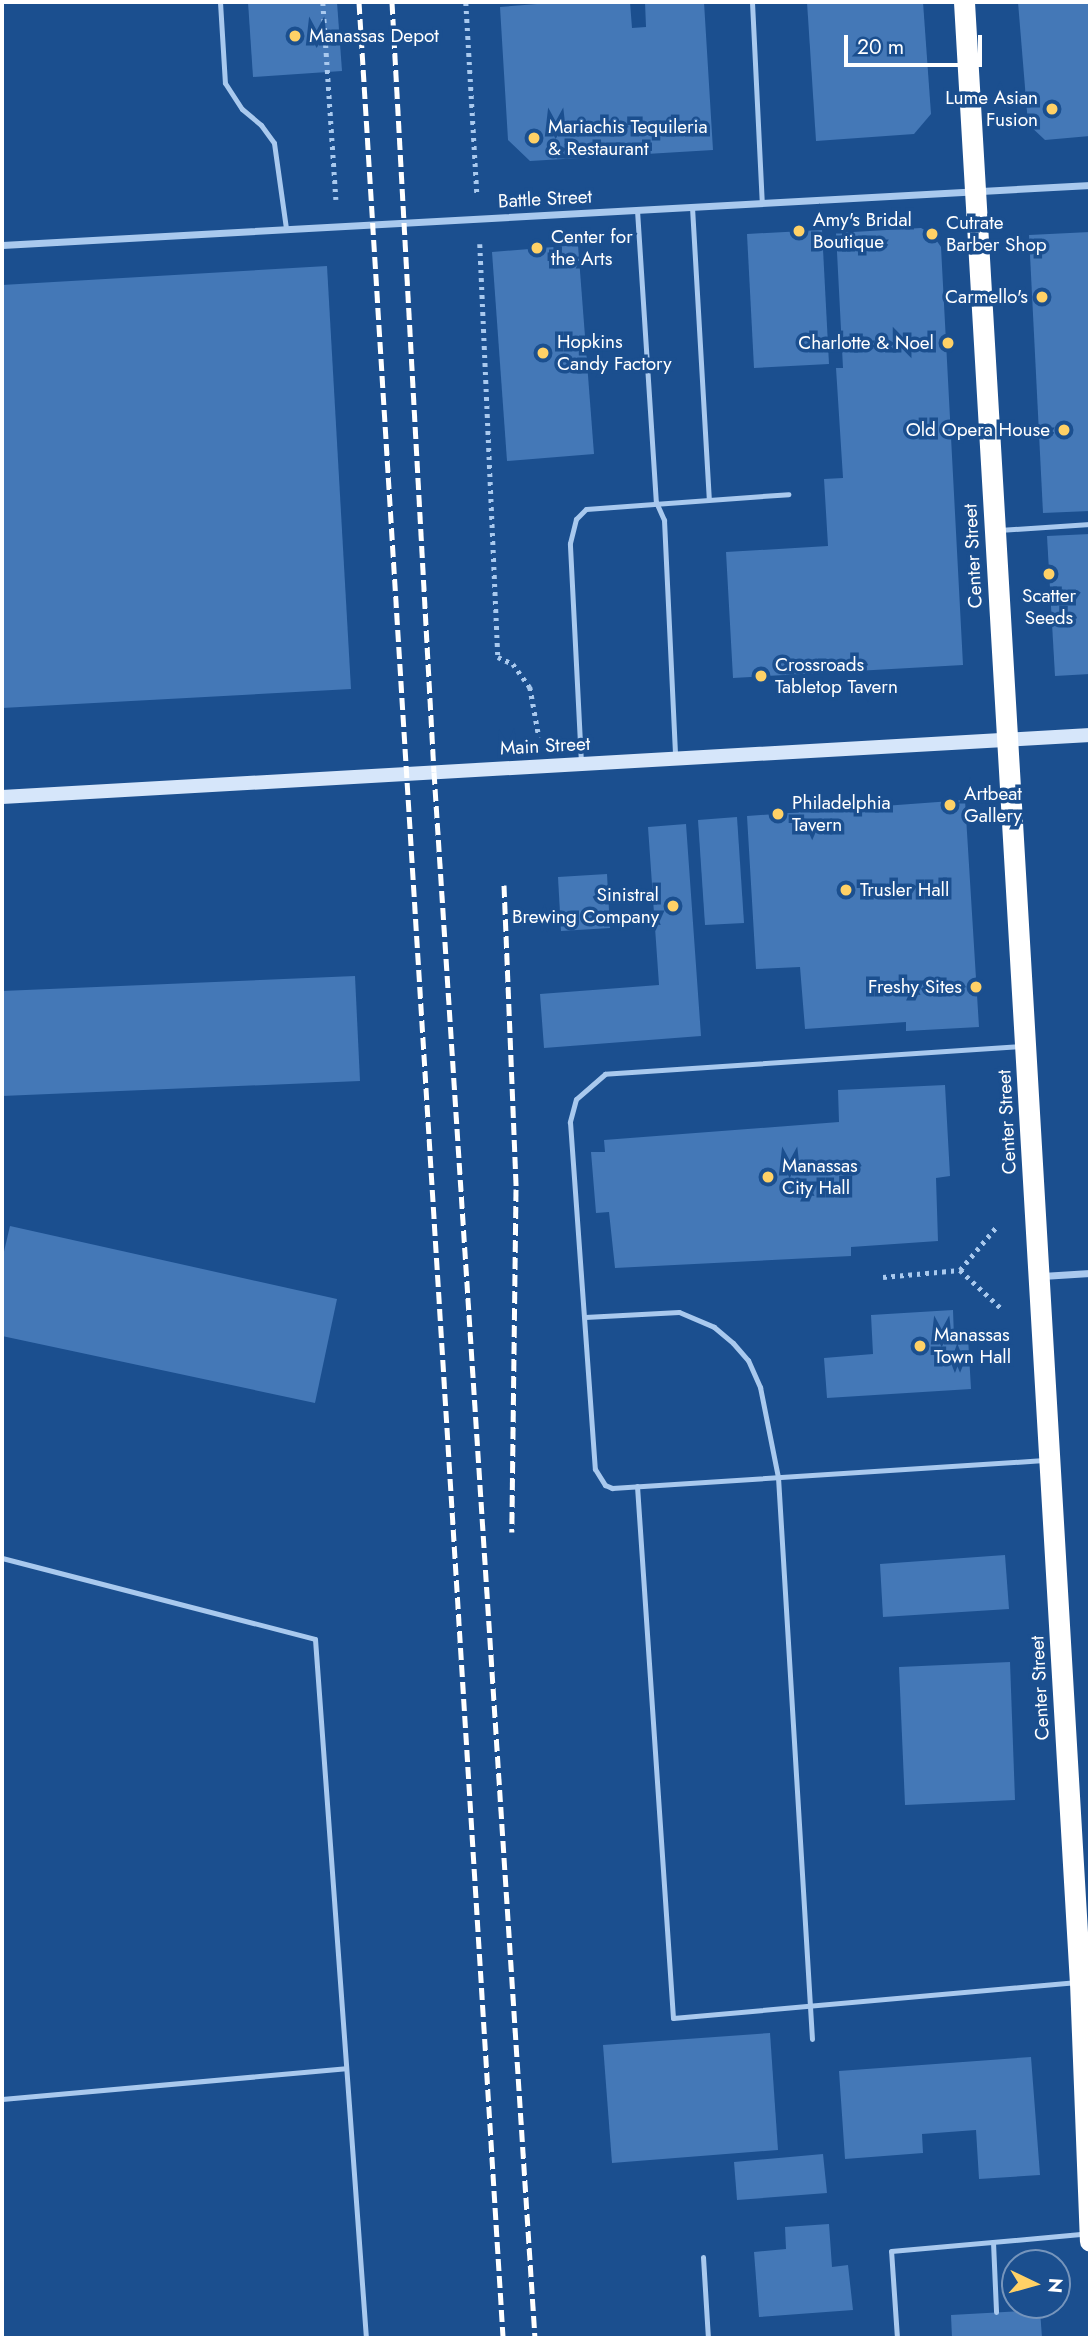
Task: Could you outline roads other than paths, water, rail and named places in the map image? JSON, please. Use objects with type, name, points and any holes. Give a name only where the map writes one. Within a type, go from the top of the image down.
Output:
[{"type":"highway","name":"Center Street","points":[[964,2],[1080,1982],[1090,2241]]},
{"type":"street","name":"Battle Street","points":[[2,245],[1090,185]]},
{"type":"street","name":"Main Street","points":[[2,797],[1090,735]]},
{"type":"street","points":[[1038,1276],[1090,1273]]},
{"type":"lane","points":[[220,2],[225,83],[242,109],[261,125],[274,143],[286,228]]},
{"type":"lane","points":[[752,2],[762,203]]},
{"type":"lane","points":[[692,207],[709,499]]},
{"type":"lane","points":[[637,210],[656,502],[664,520],[675,758]]},
{"type":"lane","points":[[581,763],[570,543],[576,519],[586,509],[788,494]]},
{"type":"lane","points":[[995,530],[1090,524]]},
{"type":"lane","points":[[1025,1046],[604,1074],[576,1099],[570,1122],[594,1469],[605,1485],[612,1488],[1049,1459]]},
{"type":"lane","points":[[585,1317],[679,1312],[714,1327],[748,1360],[760,1387],[778,1477],[812,2039]]},
{"type":"lane","points":[[637,1486],[673,2018],[1080,1982]]},
{"type":"lane","points":[[2,1558],[315,1639],[366,2338]]},
{"type":"lane","points":[[2,2099],[346,2068]]},
{"type":"lane","points":[[897,2338],[891,2251],[1090,2234]]},
{"type":"lane","points":[[993,2242],[996,2312]]},
{"type":"lane","points":[[703,2257],[708,2338]]},
{"type":"railway","points":[[359,2],[503,2338]]},
{"type":"railway","points":[[392,2],[434,772],[535,2338]]},
{"type":"railway","points":[[504,885],[516,1189],[512,1532]]},
{"type":"place","name":"Manassas Depot","points":[[295,36]]},
{"type":"place","name":"Lume Asian Fusion","points":[[1052,109]]},
{"type":"place","name":"Mariachis Tequileria & Restaurant","points":[[534,138]]},
{"type":"place","name":"Amy's Bridal Boutique","points":[[799,231]]},
{"type":"place","name":"Cutrate Barber Shop","points":[[932,234]]},
{"type":"place","name":"Center for the Arts","points":[[537,248]]},
{"type":"place","name":"Carmello's","points":[[1042,297]]},
{"type":"place","name":"Charlotte & Noel","points":[[948,343]]},
{"type":"place","name":"Hopkins Candy Factory","points":[[543,353]]},
{"type":"place","name":"Old Opera House","points":[[1064,430]]},
{"type":"place","name":"Scatter Seeds","points":[[1049,574]]},
{"type":"place","name":"Crossroads Tabletop Tavern","points":[[761,676]]},
{"type":"place","name":"Artbeat Gallery","points":[[950,805]]},
{"type":"place","name":"Philadelphia Tavern","points":[[778,814]]},
{"type":"place","name":"Trusler Hall","points":[[846,890]]},
{"type":"place","name":"Sinistral Brewing Company","points":[[673,906]]},
{"type":"place","name":"Freshy Sites","points":[[976,987]]},
{"type":"place","name":"Manassas City Hall","points":[[768,1177]]},
{"type":"place","name":"Manassas Town Hall","points":[[920,1346]]}]
